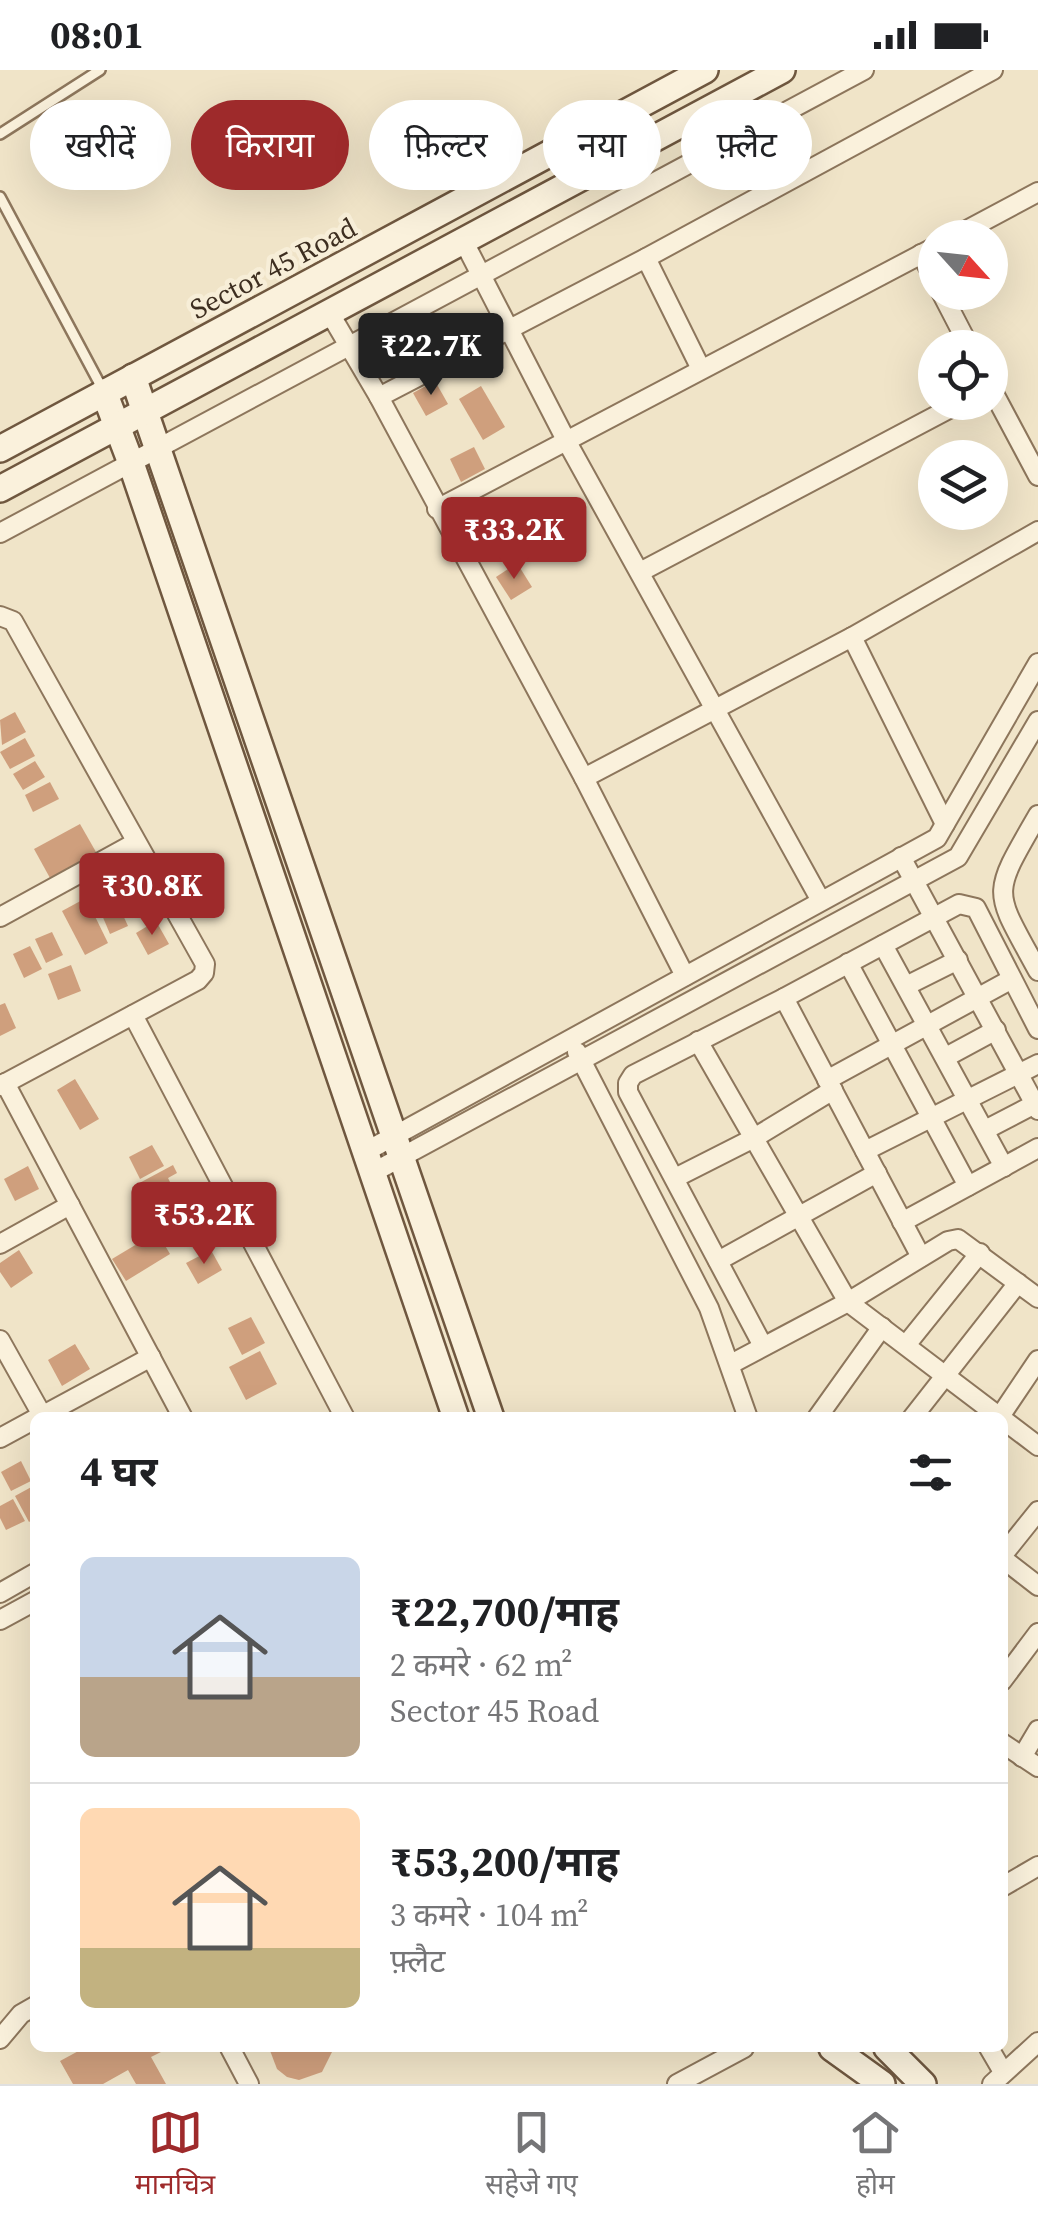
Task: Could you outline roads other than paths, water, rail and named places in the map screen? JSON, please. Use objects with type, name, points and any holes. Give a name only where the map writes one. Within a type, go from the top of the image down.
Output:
[{"type":"street","name":"Sector 45 Road","points":[[0,449],[706,70]]},
{"type":"street","points":[[0,489],[782,70]]},
{"type":"street","points":[[0,533],[864,70]]},
{"type":"street","points":[[378,396],[646,258],[993,70]]},
{"type":"street","points":[[986,220],[1038,192]]},
{"type":"street","points":[[464,240],[566,442],[820,901]]},
{"type":"street","points":[[437,509],[918,255]]},
{"type":"street","points":[[646,258],[701,369]]},
{"type":"street","points":[[329,312],[584,778],[685,976]]},
{"type":"street","points":[[133,377],[489,1412]]},
{"type":"street","points":[[104,392],[454,1412]]},
{"type":"street","points":[[640,572],[928,420]]},
{"type":"street","points":[[1008,420],[1038,476]]},
{"type":"street","points":[[584,778],[852,637],[1038,531]]},
{"type":"street","points":[[0,616],[13,621],[205,964],[204,974],[198,980],[3,1085],[180,1412]]},
{"type":"street","points":[[852,637],[945,824]]},
{"type":"street","points":[[369,1162],[572,1038],[936,838],[1038,663]]},
{"type":"street","points":[[398,1146],[581,1061],[958,857],[1038,721]]},
{"type":"street","points":[[1038,815],[1006,870],[1000,889],[1003,907],[1038,971]]},
{"type":"street","points":[[1,915],[135,843]]},
{"type":"street","points":[[902,857],[1036,1107],[984,1130]]},
{"type":"street","points":[[764,1346],[628,1092],[633,1076],[959,904],[976,908],[1038,1030]]},
{"type":"street","points":[[883,944],[1004,1167]]},
{"type":"street","points":[[906,986],[958,960]]},
{"type":"street","points":[[848,963],[968,1186]]},
{"type":"street","points":[[676,1178],[754,1138],[892,1044],[1012,979]]},
{"type":"street","points":[[784,998],[921,1257]]},
{"type":"street","points":[[133,1015],[342,1412]]},
{"type":"street","points":[[946,1056],[996,1030]]},
{"type":"street","points":[[572,1038],[708,1308],[746,1412]]},
{"type":"street","points":[[698,1041],[848,1302],[993,1412]]},
{"type":"street","points":[[864,1151],[1038,1064]]},
{"type":"street","points":[[902,1222],[1038,1148]]},
{"type":"street","points":[[718,1260],[876,1174]]},
{"type":"street","points":[[0,1244],[70,1205]]},
{"type":"street","points":[[731,1364],[958,1239],[1038,1298]]},
{"type":"street","points":[[906,1345],[980,1253]]},
{"type":"street","points":[[917,1412],[1018,1282]]},
{"type":"street","points":[[825,1412],[882,1327]]},
{"type":"street","points":[[0,1340],[36,1412]]},
{"type":"street","points":[[47,1412],[151,1357]]},
{"type":"street","points":[[1003,1412],[1038,1360]]},
{"type":"street","points":[[0,1438],[30,1421]]},
{"type":"street","points":[[1008,1423],[1038,1446]]},
{"type":"street","points":[[1008,1549],[1038,1511]]},
{"type":"street","points":[[1008,1562],[1038,1586]]},
{"type":"street","points":[[0,1592],[30,1576]]},
{"type":"street","points":[[0,1620],[30,1604]]},
{"type":"street","points":[[1008,1673],[1038,1633]]},
{"type":"street","points":[[1008,1747],[1030,1762],[1038,1730]]},
{"type":"street","points":[[1008,1884],[1038,1866]]},
{"type":"street","points":[[0,2039],[30,2009]]},
{"type":"street","points":[[990,2052],[998,2078],[1038,2042]]},
{"type":"street","points":[[232,2052],[249,2084]]},
{"type":"street","points":[[678,2084],[737,2052]]},
{"type":"street","points":[[838,2052],[882,2084]]},
{"type":"street","points":[[891,2052],[922,2084]]},
{"type":"lane","points":[[0,134],[100,70]]},
{"type":"lane","points":[[0,197],[104,392]]}]
